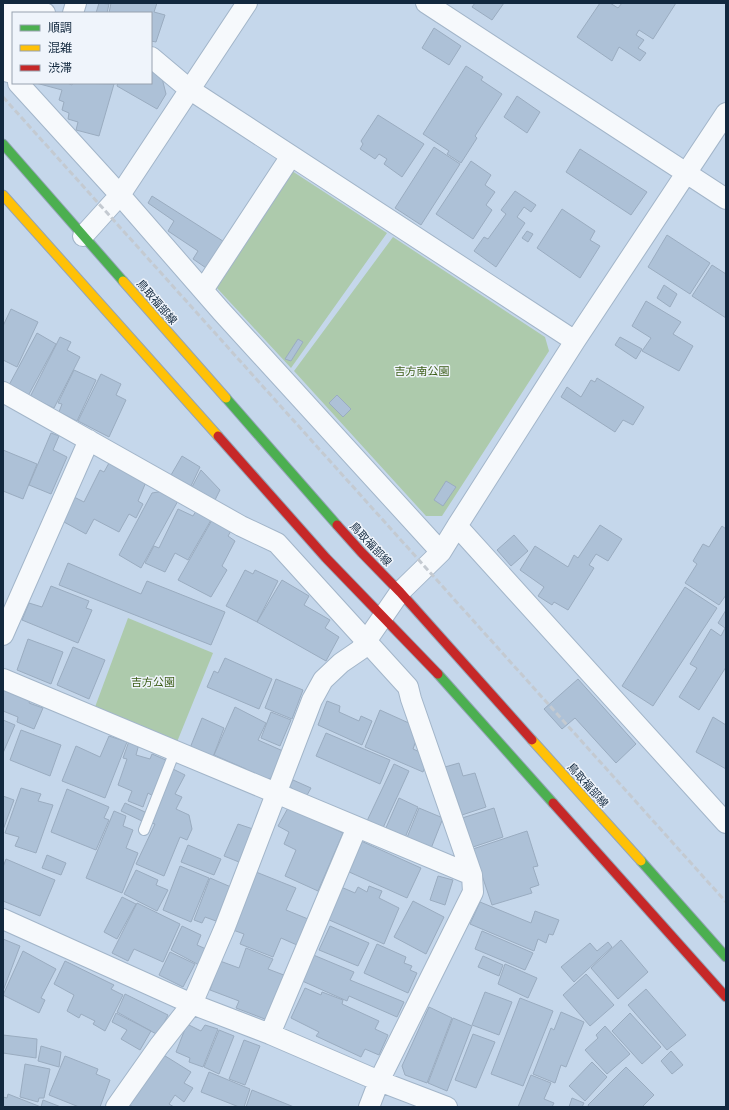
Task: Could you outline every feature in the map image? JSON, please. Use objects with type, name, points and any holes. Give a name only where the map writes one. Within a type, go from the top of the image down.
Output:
[{"type":"main road","name":"鳥取福部線","points":[[3,144],[362,553],[400,592],[726,957]]},
{"type":"main road","points":[[3,196],[326,558],[437,672],[726,997]]},
{"type":"street","points":[[13,3],[42,12]]},
{"type":"street","points":[[83,236],[120,195],[247,3]]},
{"type":"street","points":[[426,3],[726,199]]},
{"type":"street","points":[[10,75],[12,27]]},
{"type":"street","points":[[152,58],[189,89],[575,341]]},
{"type":"street","points":[[18,84],[441,552]]},
{"type":"street","points":[[116,1107],[150,1057],[192,1004],[225,927],[312,700],[324,680],[341,663],[360,650],[400,592],[441,552],[575,341],[726,113]]},
{"type":"street","points":[[203,290],[291,156]]},
{"type":"street","points":[[3,392],[241,526],[277,543],[408,687],[472,875],[473,892],[379,1081],[369,1107]]},
{"type":"street","points":[[3,635],[89,440]]},
{"type":"street","points":[[457,526],[726,823]]},
{"type":"street","points":[[3,679],[472,875]]},
{"type":"street","points":[[270,1034],[357,826]]},
{"type":"street","points":[[3,919],[192,1004],[270,1034],[379,1081],[447,1107]]},
{"type":"lane","points":[[144,830],[175,751]]},
{"type":"green space","points":[[292,171],[387,233],[291,368],[216,287]]},
{"type":"green space","name":"吉方南公園","points":[[393,237],[545,337],[549,351],[442,516],[426,516],[294,371]]},
{"type":"green space","name":"吉方公園","points":[[128,618],[213,653],[177,742],[95,707]]},
{"type":"building","points":[[99,3],[109,4],[107,12],[96,12]]},
{"type":"building","points":[[111,3],[157,3],[154,12],[165,15],[156,42],[152,41],[152,12],[109,12]]},
{"type":"building","points":[[475,3],[504,3],[492,20],[472,7]]},
{"type":"building","points":[[600,3],[610,3],[618,8],[622,3],[676,3],[653,39],[639,30],[636,35],[644,40],[638,48],[646,53],[640,61],[619,47],[612,61],[577,37]]},
{"type":"building","points":[[434,28],[461,46],[449,65],[422,48]]},
{"type":"building","points":[[466,66],[483,77],[481,80],[502,94],[475,136],[477,138],[461,163],[447,154],[449,151],[423,134]]},
{"type":"building","points":[[152,72],[162,78],[166,94],[157,109],[117,86],[118,84],[152,84]]},
{"type":"building","points":[[40,84],[114,84],[99,136],[76,130],[78,122],[68,119],[69,113],[62,110],[64,102],[59,100],[62,90]]},
{"type":"building","points":[[517,96],[540,112],[527,133],[504,117]]},
{"type":"building","points":[[378,115],[424,144],[402,177],[384,164],[387,159],[379,154],[375,159],[360,149],[363,144],[361,141]]},
{"type":"building","points":[[434,147],[460,164],[421,225],[395,208]]},
{"type":"building","points":[[580,149],[647,192],[631,215],[566,172]]},
{"type":"building","points":[[471,161],[491,175],[485,185],[495,192],[486,205],[492,210],[473,239],[436,214]]},
{"type":"building","points":[[515,191],[536,205],[531,212],[524,207],[517,217],[525,223],[496,267],[474,251],[484,237],[488,239],[506,214],[501,210]]},
{"type":"building","points":[[152,196],[226,243],[209,270],[193,259],[198,251],[168,231],[174,221],[148,203]]},
{"type":"building","points":[[562,209],[595,231],[590,240],[600,246],[580,278],[537,248]]},
{"type":"building","points":[[527,231],[533,234],[528,242],[522,238]]},
{"type":"building","points":[[667,235],[710,263],[690,294],[648,267]]},
{"type":"building","points":[[712,265],[726,274],[726,318],[692,296]]},
{"type":"building","points":[[664,285],[677,294],[670,307],[657,298]]},
{"type":"building","points":[[646,301],[681,322],[673,334],[693,346],[679,371],[642,351],[651,338],[632,326]]},
{"type":"building","points":[[11,309],[38,322],[17,367],[3,360],[3,326]]},
{"type":"building","points":[[37,333],[56,344],[28,396],[9,385]]},
{"type":"building","points":[[60,337],[71,342],[67,350],[80,357],[54,408],[30,397]]},
{"type":"building","points":[[620,337],[642,349],[636,359],[615,345]]},
{"type":"building","points":[[298,339],[303,342],[291,361],[285,359]]},
{"type":"building","points":[[74,370],[96,380],[77,421],[59,412],[62,404],[58,403]]},
{"type":"building","points":[[101,374],[121,384],[116,395],[126,400],[109,437],[78,421]]},
{"type":"building","points":[[597,378],[644,407],[633,425],[623,420],[615,432],[561,397],[567,387],[581,397],[591,380],[595,382]]},
{"type":"building","points":[[337,395],[351,409],[343,417],[329,403]]},
{"type":"building","points":[[51,433],[59,436],[53,450],[67,457],[51,494],[29,485]]},
{"type":"building","points":[[3,450],[37,464],[23,499],[3,491]]},
{"type":"building","points":[[182,456],[200,467],[191,486],[171,475]]},
{"type":"building","points":[[109,463],[146,482],[138,501],[143,504],[136,518],[129,514],[119,532],[94,519],[86,534],[64,522],[74,497],[84,502],[100,470],[104,472]]},
{"type":"building","points":[[201,470],[220,490],[215,500],[192,487]]},
{"type":"building","points":[[446,481],[456,487],[443,506],[434,500]]},
{"type":"building","points":[[164,491],[179,499],[141,568],[119,555],[152,493]]},
{"type":"building","points":[[178,509],[193,516],[196,511],[211,520],[188,560],[175,553],[165,572],[145,563],[154,546],[159,548]]},
{"type":"building","points":[[212,520],[231,531],[228,536],[235,541],[222,566],[227,570],[211,597],[178,580]]},
{"type":"building","points":[[600,525],[622,539],[608,561],[596,554],[589,565],[594,568],[568,610],[554,602],[552,605],[538,596],[544,587],[520,570],[535,546],[568,567],[574,555],[578,558]]},
{"type":"building","points":[[722,526],[726,529],[726,595],[719,605],[685,583],[697,564],[693,561],[703,544],[709,547]]},
{"type":"building","points":[[514,535],[528,551],[511,566],[497,550]]},
{"type":"building","points":[[68,563],[141,594],[147,581],[225,612],[211,645],[59,585]]},
{"type":"building","points":[[245,570],[253,574],[255,570],[278,581],[257,622],[226,606]]},
{"type":"building","points":[[282,580],[309,596],[304,605],[330,620],[325,628],[339,637],[326,661],[257,622]]},
{"type":"building","points":[[51,586],[89,601],[86,608],[92,610],[78,643],[22,620],[29,603],[42,607]]},
{"type":"building","points":[[685,587],[717,608],[653,706],[622,686]]},
{"type":"building","points":[[726,610],[726,667],[699,710],[679,697],[697,668],[690,664],[711,629],[721,636],[725,628],[718,623]]},
{"type":"building","points":[[28,639],[63,652],[51,684],[17,670]]},
{"type":"building","points":[[73,647],[105,660],[89,699],[57,685]]},
{"type":"building","points":[[225,658],[272,679],[259,709],[207,687],[214,671],[218,673]]},
{"type":"building","points":[[276,679],[303,690],[292,719],[265,708]]},
{"type":"building","points":[[578,679],[636,744],[616,763],[575,718],[562,729],[544,709]]},
{"type":"building","points":[[3,686],[31,698],[29,703],[43,708],[34,729],[17,722],[18,717],[3,711]]},
{"type":"building","points":[[327,701],[340,706],[339,712],[359,721],[361,716],[372,721],[362,745],[318,725]]},
{"type":"building","points":[[235,707],[266,723],[258,740],[283,751],[274,777],[265,780],[246,772],[246,769],[214,755]]},
{"type":"building","points":[[380,710],[411,724],[417,738],[413,749],[422,753],[426,765],[423,772],[365,747]]},
{"type":"building","points":[[271,712],[291,720],[280,746],[261,738]]},
{"type":"building","points":[[713,717],[726,725],[726,769],[696,752]]},
{"type":"building","points":[[202,718],[224,728],[213,757],[190,748]]},
{"type":"building","points":[[3,720],[15,725],[3,753]]},
{"type":"building","points":[[21,730],[61,745],[50,776],[10,760]]},
{"type":"building","points":[[326,733],[390,760],[380,784],[316,756]]},
{"type":"building","points":[[109,736],[127,742],[105,798],[62,781],[76,746],[100,757]]},
{"type":"building","points":[[129,741],[139,744],[136,755],[150,759],[152,754],[168,761],[153,796],[148,793],[143,807],[128,801],[132,791],[118,785],[127,759],[123,758]]},
{"type":"building","points":[[459,763],[463,776],[475,773],[486,807],[462,815],[450,780],[448,782],[445,767]]},
{"type":"building","points":[[394,764],[409,771],[382,830],[366,823]]},
{"type":"building","points":[[173,769],[185,775],[175,794],[182,797],[176,809],[189,815],[192,829],[187,840],[180,837],[164,876],[136,864],[155,824],[151,823]]},
{"type":"building","points":[[293,780],[311,788],[306,797],[294,791],[290,786]]},
{"type":"building","points":[[21,788],[41,794],[38,801],[53,805],[36,853],[15,846],[19,837],[5,833]]},
{"type":"building","points":[[67,789],[109,807],[104,818],[109,820],[96,850],[51,832]]},
{"type":"building","points":[[3,796],[14,800],[3,830]]},
{"type":"building","points":[[399,798],[418,807],[404,840],[385,830]]},
{"type":"building","points":[[125,803],[145,812],[142,821],[121,811]]},
{"type":"building","points":[[288,808],[343,833],[318,891],[285,876],[296,850],[284,844],[289,832],[278,826]]},
{"type":"building","points":[[419,808],[443,818],[430,851],[406,840]]},
{"type":"building","points":[[494,808],[503,837],[473,847],[462,818]]},
{"type":"building","points":[[114,811],[126,816],[123,826],[133,830],[126,848],[138,853],[122,893],[86,878]]},
{"type":"building","points":[[238,824],[253,829],[239,862],[224,856]]},
{"type":"building","points":[[527,831],[538,866],[533,867],[539,885],[530,888],[532,893],[492,905],[473,849]]},
{"type":"building","points":[[361,841],[421,868],[407,898],[347,871]]},
{"type":"building","points":[[188,845],[221,859],[214,875],[181,862]]},
{"type":"building","points":[[47,855],[66,863],[61,875],[42,868]]},
{"type":"building","points":[[6,859],[55,880],[40,916],[3,901],[3,867]]},
{"type":"building","points":[[180,866],[209,878],[191,922],[163,910]]},
{"type":"building","points":[[136,870],[158,880],[156,885],[168,890],[157,911],[124,894]]},
{"type":"building","points":[[256,872],[296,888],[286,910],[308,919],[297,945],[281,938],[273,957],[240,944],[244,934],[233,930]]},
{"type":"building","points":[[438,876],[453,880],[445,905],[430,900]]},
{"type":"building","points":[[210,878],[231,887],[216,921],[205,917],[202,923],[194,920]]},
{"type":"building","points":[[369,886],[382,891],[379,898],[399,908],[384,944],[327,919],[341,887],[355,893],[358,887],[367,892]]},
{"type":"building","points":[[122,897],[136,904],[117,939],[104,932]]},
{"type":"building","points":[[413,901],[444,917],[426,954],[394,937]]},
{"type":"building","points":[[480,902],[531,923],[535,911],[559,920],[553,935],[549,934],[546,943],[538,939],[534,951],[470,924]]},
{"type":"building","points":[[137,903],[180,924],[163,962],[134,949],[128,961],[112,953]]},
{"type":"building","points":[[182,926],[201,935],[197,945],[206,949],[199,965],[171,950]]},
{"type":"building","points":[[330,926],[369,943],[358,966],[319,950]]},
{"type":"building","points":[[482,931],[533,953],[525,970],[475,949]]},
{"type":"building","points":[[3,939],[20,946],[3,991]]},
{"type":"building","points":[[621,940],[648,972],[618,999],[591,968]]},
{"type":"building","points":[[608,942],[612,947],[574,982],[561,967],[590,943],[597,951]]},
{"type":"building","points":[[377,944],[406,957],[404,963],[412,966],[410,970],[417,973],[408,993],[364,973]]},
{"type":"building","points":[[246,948],[273,959],[268,969],[289,977],[270,1021],[236,1008],[239,1001],[210,990],[220,961],[239,968]]},
{"type":"building","points":[[23,951],[56,969],[41,998],[45,1000],[39,1013],[3,995]]},
{"type":"building","points":[[170,952],[195,964],[183,987],[159,975]]},
{"type":"building","points":[[311,954],[354,972],[350,980],[404,1002],[397,1017],[349,996],[347,1001],[300,980]]},
{"type":"building","points":[[483,956],[503,965],[499,976],[478,967]]},
{"type":"building","points":[[65,961],[114,985],[111,989],[123,995],[105,1031],[93,1024],[95,1021],[81,1014],[79,1018],[67,1011],[74,995],[54,984]]},
{"type":"building","points":[[505,964],[537,978],[528,998],[498,984]]},
{"type":"building","points":[[586,974],[614,1005],[590,1026],[563,995]]},
{"type":"building","points":[[305,988],[321,995],[322,992],[343,1000],[342,1004],[379,1021],[375,1029],[388,1035],[379,1055],[365,1049],[361,1057],[316,1036],[319,1032],[291,1018]]},
{"type":"building","points":[[646,989],[686,1035],[667,1050],[628,1005]]},
{"type":"building","points":[[485,992],[512,1002],[499,1035],[472,1025]]},
{"type":"building","points":[[125,994],[168,1015],[158,1035],[117,1012]]},
{"type":"building","points":[[520,998],[553,1011],[523,1086],[491,1074]]},
{"type":"building","points":[[429,1007],[452,1018],[427,1083],[405,1075],[402,1066]]},
{"type":"building","points":[[561,1012],[584,1022],[566,1067],[561,1065],[555,1083],[533,1074],[551,1028],[554,1030]]},
{"type":"building","points":[[116,1013],[151,1031],[140,1050],[121,1039],[127,1030],[112,1022]]},
{"type":"building","points":[[630,1013],[661,1047],[642,1064],[612,1031]]},
{"type":"building","points":[[453,1018],[472,1026],[447,1091],[428,1083]]},
{"type":"building","points":[[187,1024],[201,1031],[205,1025],[218,1029],[203,1067],[189,1062],[190,1058],[176,1052]]},
{"type":"building","points":[[605,1026],[630,1054],[607,1074],[585,1050],[598,1038],[596,1035]]},
{"type":"building","points":[[219,1030],[234,1036],[219,1074],[204,1067]]},
{"type":"building","points":[[473,1034],[495,1042],[476,1088],[455,1080]]},
{"type":"building","points":[[3,1035],[37,1039],[36,1058],[3,1053]]},
{"type":"building","points":[[244,1040],[260,1046],[245,1085],[229,1079]]},
{"type":"building","points":[[41,1046],[61,1052],[59,1067],[38,1061]]},
{"type":"building","points":[[671,1051],[683,1065],[672,1074],[661,1061]]},
{"type":"building","points":[[162,1054],[191,1072],[184,1083],[193,1088],[184,1102],[175,1095],[169,1104],[174,1107],[133,1107],[128,1104]]},
{"type":"building","points":[[65,1056],[98,1069],[96,1074],[110,1080],[100,1107],[79,1107],[49,1095]]},
{"type":"building","points":[[592,1062],[607,1077],[585,1101],[569,1086]]},
{"type":"building","points":[[25,1064],[50,1069],[44,1098],[39,1098],[38,1102],[20,1097]]},
{"type":"building","points":[[626,1067],[654,1095],[642,1107],[589,1107],[588,1105]]},
{"type":"building","points":[[209,1072],[250,1089],[244,1107],[239,1107],[201,1092]]},
{"type":"building","points":[[531,1075],[551,1083],[544,1099],[554,1103],[552,1107],[518,1107]]},
{"type":"building","points":[[252,1090],[294,1107],[246,1107]]},
{"type":"building","points":[[8,1094],[41,1107],[3,1107],[3,1097],[7,1098]]},
{"type":"building","points":[[572,1098],[584,1103],[582,1107],[569,1107]]},
{"type":"building","points":[[43,1100],[61,1107],[41,1107]]},
{"type":"railway","points":[[3,97],[726,902]]},
{"type":"traffic: fast","points":[[3,144],[123,281]]},
{"type":"traffic: fast","points":[[226,398],[337,525]]},
{"type":"traffic: fast","points":[[438,674],[553,803]]},
{"type":"traffic: fast","points":[[641,861],[726,957]]},
{"type":"traffic: slow","points":[[3,195],[218,436]]},
{"type":"traffic: slow","points":[[123,281],[226,398]]},
{"type":"traffic: slow","points":[[532,740],[641,861]]},
{"type":"traffic: jam","points":[[218,436],[326,558],[438,674]]},
{"type":"traffic: jam","points":[[337,525],[400,592],[532,740]]},
{"type":"traffic: jam","points":[[553,803],[726,997]]}]
